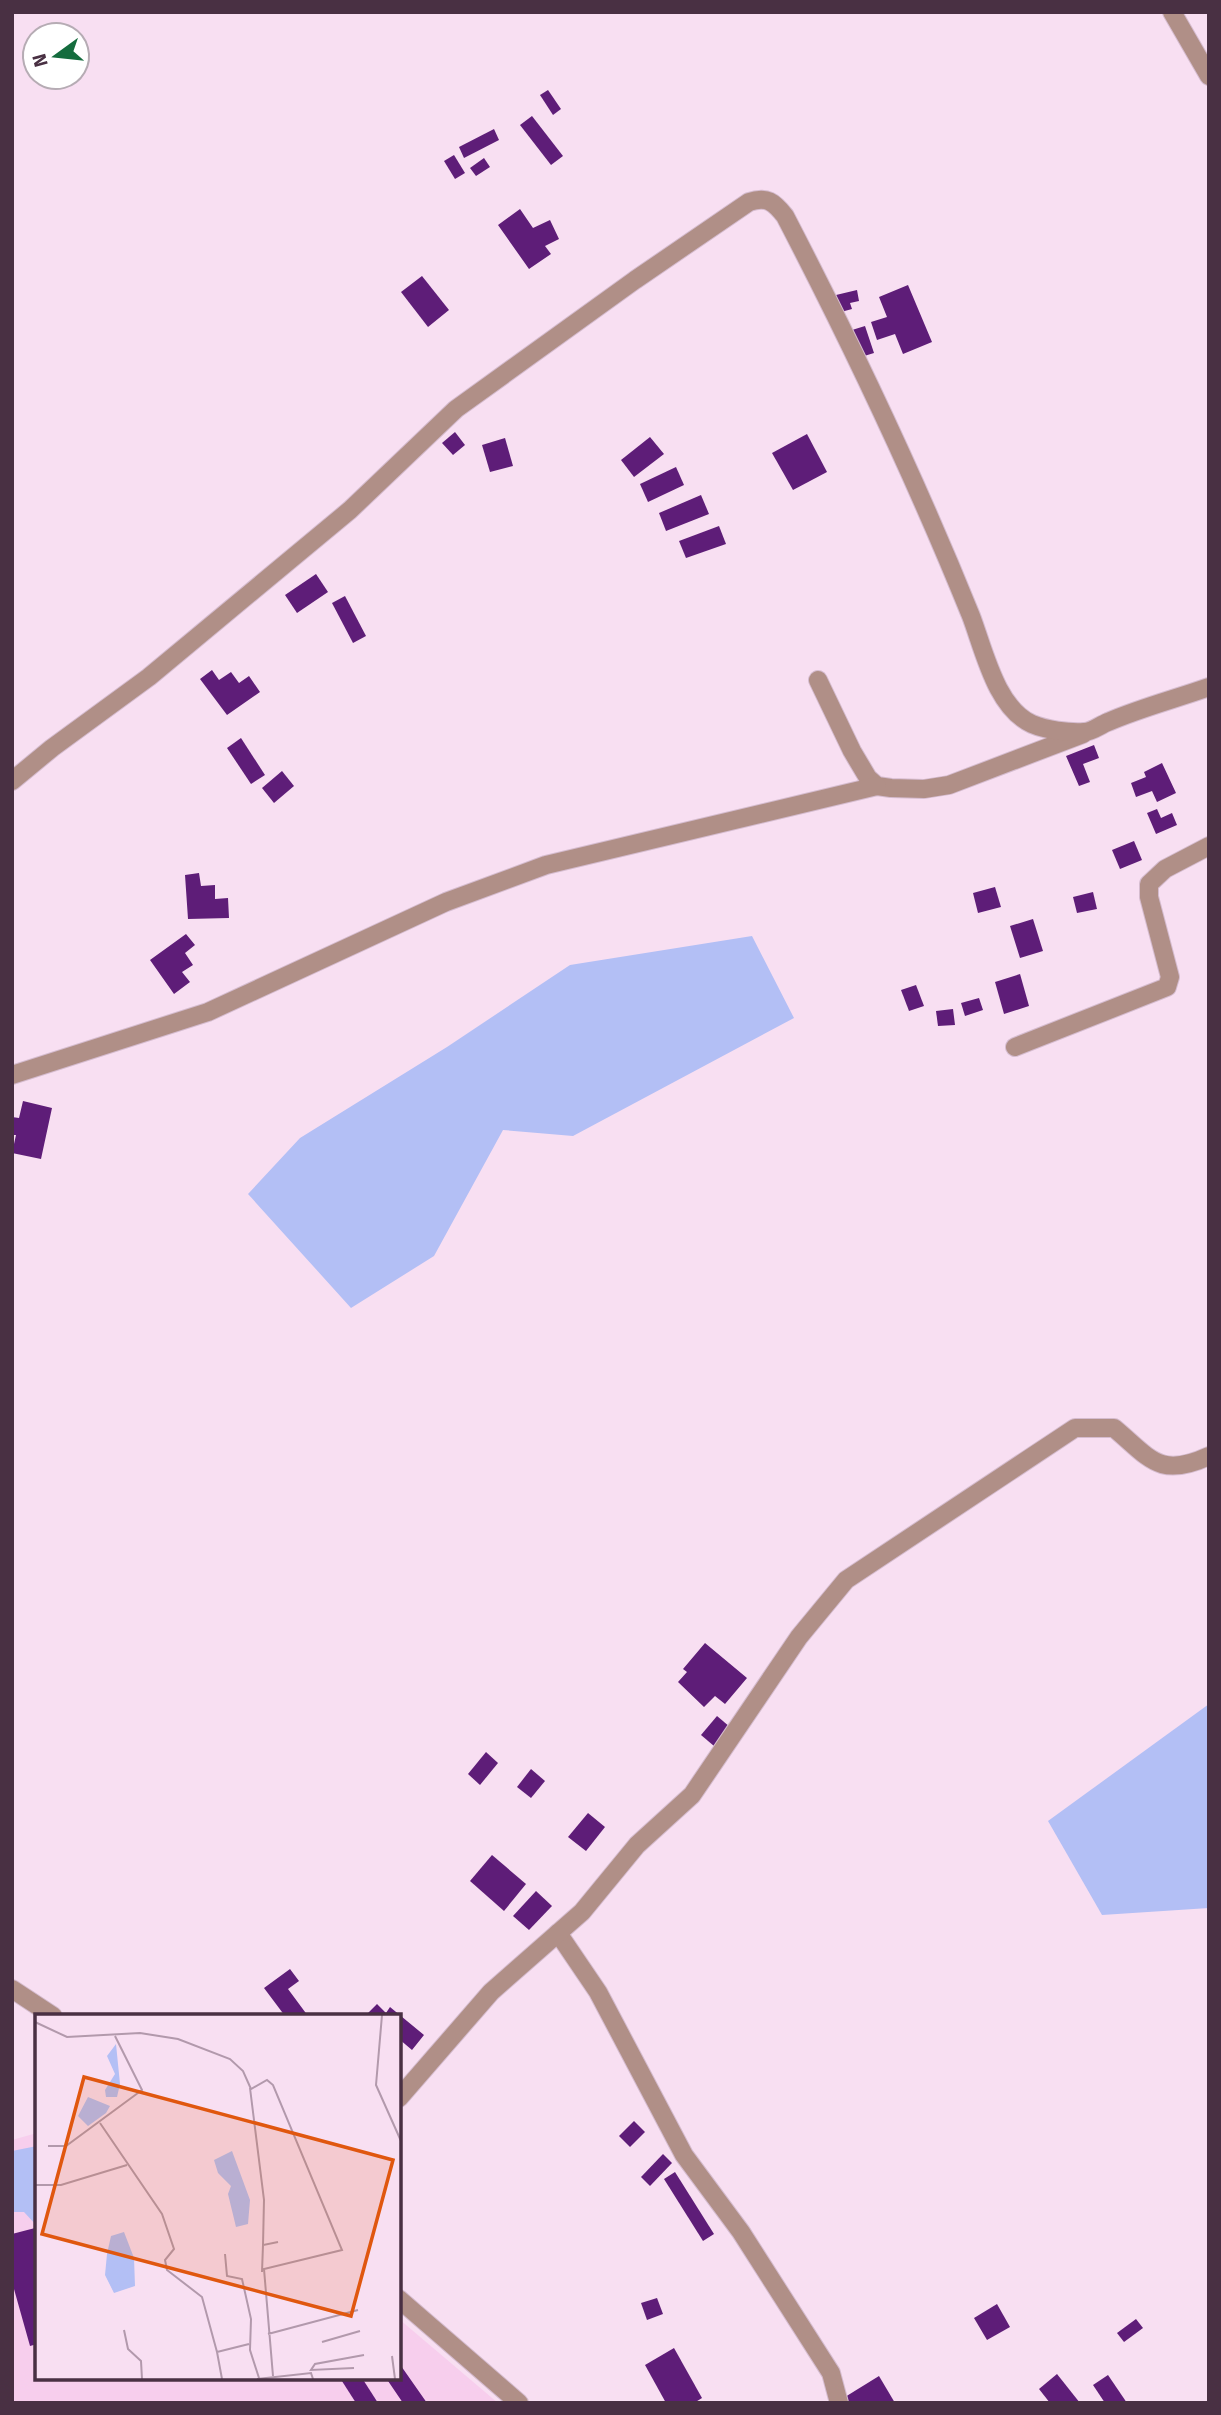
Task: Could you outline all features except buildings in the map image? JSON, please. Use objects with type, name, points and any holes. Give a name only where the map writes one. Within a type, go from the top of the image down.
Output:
[{"type":"street","points":[[1172,12],[1209,76]]},
{"type":"street","points":[[12,781],[62,740],[149,677],[350,510],[456,409],[635,280],[748,202],[759,199],[776,204],[785,216],[840,322],[908,469],[998,688],[1011,711],[1032,724],[1049,729],[1086,733]]},
{"type":"street","points":[[818,680],[852,751],[868,778],[877,786]]},
{"type":"street","points":[[12,1075],[208,1012],[446,902],[546,865],[877,786],[891,789],[924,789],[950,785],[1086,733],[1109,721],[1209,687]]},
{"type":"street","points":[[1015,1047],[1167,987],[1170,977],[1149,897],[1149,884],[1165,869],[1209,846]]},
{"type":"street","points":[[401,2096],[491,1992],[582,1912],[637,1845],[692,1795],[799,1637],[846,1580],[1075,1428],[1114,1428],[1158,1465],[1172,1467],[1209,1456]]},
{"type":"street","points":[[558,1933],[598,1993],[684,2155],[741,2232],[831,2373],[839,2403]]},
{"type":"street","points":[[12,1989],[50,2014]]},
{"type":"street","points":[[401,2301],[519,2403]]},
{"type":"shaded area","points":[[752,936],[794,1018],[573,1136],[503,1130],[434,1256],[351,1308],[248,1194],[300,1138],[447,1047],[570,965]]},
{"type":"shaded area","points":[[1209,1704],[1209,1908],[1102,1915],[1048,1821]]},
{"type":"shaded area","points":[[35,2134],[35,2380],[401,2380],[401,2321],[498,2403],[12,2403],[12,2140]]},
{"type":"shaded area","points":[[35,2146],[35,2224],[24,2212],[12,2212],[12,2151]]}]
